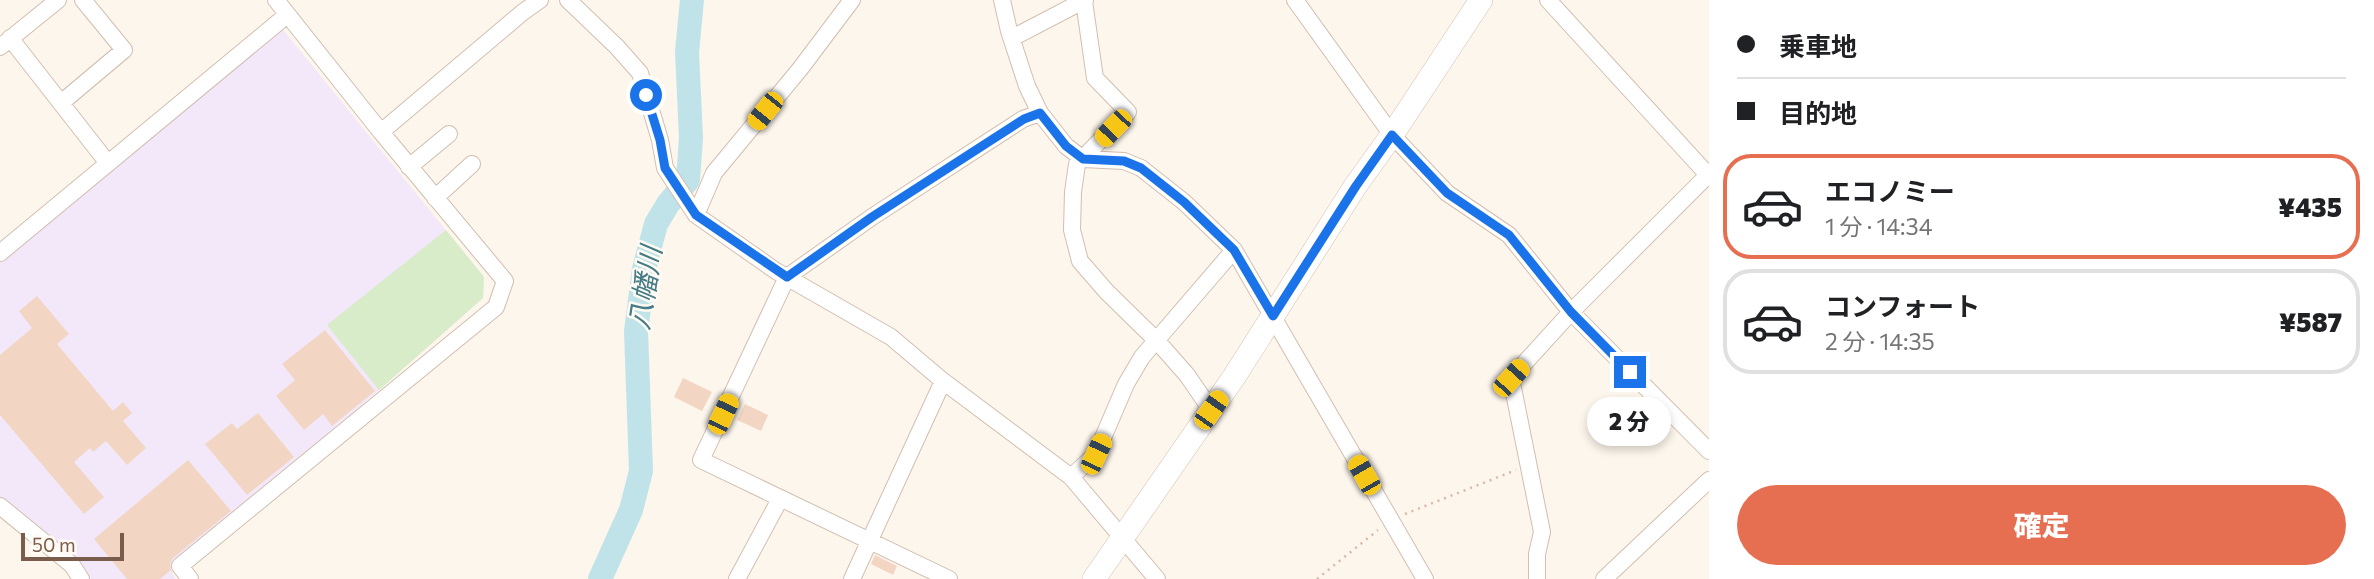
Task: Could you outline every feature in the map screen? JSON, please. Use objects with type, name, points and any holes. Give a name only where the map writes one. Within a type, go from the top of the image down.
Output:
[{"type":"street","points":[[58,0],[5,42],[61,103],[107,162]]},
{"type":"street","points":[[61,103],[124,50],[83,0]]},
{"type":"street","points":[[190,579],[180,566],[496,307],[505,281],[409,167],[276,0]]},
{"type":"street","points":[[381,132],[540,0]]},
{"type":"street","points":[[568,0],[640,73],[660,140],[665,168],[696,215],[787,277],[891,337],[943,381],[1071,477],[1157,579]]},
{"type":"street","points":[[696,215],[714,173],[800,69],[852,0]]},
{"type":"street","points":[[1002,0],[1027,86],[1040,113],[1066,146],[1083,159],[1124,161],[1141,168],[1184,202],[1234,250],[1425,579]]},
{"type":"street","points":[[1012,38],[1085,0],[1095,78],[1128,112],[1077,163],[1072,230],[1080,261],[1187,375],[1211,410]]},
{"type":"street","points":[[1295,0],[1392,135],[1447,193],[1509,235],[1571,312],[1709,451]]},
{"type":"street","points":[[1094,579],[1211,410],[1481,0]]},
{"type":"street","points":[[1537,579],[1537,554],[1542,532],[1511,378],[1571,312],[1709,175],[1548,0]]},
{"type":"street","points":[[0,253],[287,15]]},
{"type":"street","points":[[949,579],[701,460],[787,277],[1024,119],[1040,113]]},
{"type":"street","points":[[409,167],[449,134]]},
{"type":"street","points":[[435,198],[472,164]]},
{"type":"street","points":[[1071,477],[1096,454],[1126,384],[1142,357],[1234,250]]},
{"type":"street","points":[[852,579],[943,381]]},
{"type":"street","points":[[1604,579],[1709,480]]},
{"type":"street","points":[[737,579],[780,499]]},
{"type":"street","points":[[0,506],[72,565],[81,579]]},
{"type":"path","points":[[1317,579],[1390,520],[1528,465]]},
{"type":"shaded area","points":[[280,26],[484,277],[483,298],[172,573],[176,579],[91,579],[76,559],[0,503],[0,259]]},
{"type":"green space","points":[[446,230],[484,277],[483,298],[379,390],[327,325]]},
{"type":"building","points":[[37,296],[69,334],[57,344],[113,411],[123,402],[132,413],[123,421],[146,448],[127,465],[106,441],[93,452],[90,448],[74,462],[104,497],[84,514],[0,415],[0,355],[32,328],[19,311]]},
{"type":"building","points":[[325,330],[375,391],[332,426],[323,414],[304,430],[276,396],[295,380],[282,364]]},
{"type":"building","points":[[683,378],[712,392],[702,411],[674,397]]},
{"type":"building","points":[[745,404],[768,415],[761,431],[737,420]]},
{"type":"building","points":[[258,413],[294,457],[247,495],[205,444],[232,423],[237,429]]},
{"type":"building","points":[[188,460],[231,511],[173,558],[170,563],[171,570],[160,579],[127,579],[94,539]]},
{"type":"building","points":[[875,555],[897,566],[893,575],[871,564]]},
{"type":"waterway","name":"八幡川","points":[[600,579],[631,510],[641,471],[636,331],[644,269],[656,224],[688,180],[691,138],[687,52],[692,0]]},
{"type":"route","points":[[646,95],[660,140],[665,168],[696,215],[787,277],[915,189],[1024,119],[1040,113],[1066,146],[1083,159],[1124,161],[1141,168],[1184,202],[1234,250],[1273,316],[1392,135],[1447,193],[1509,235],[1571,312],[1630,372]]}]
